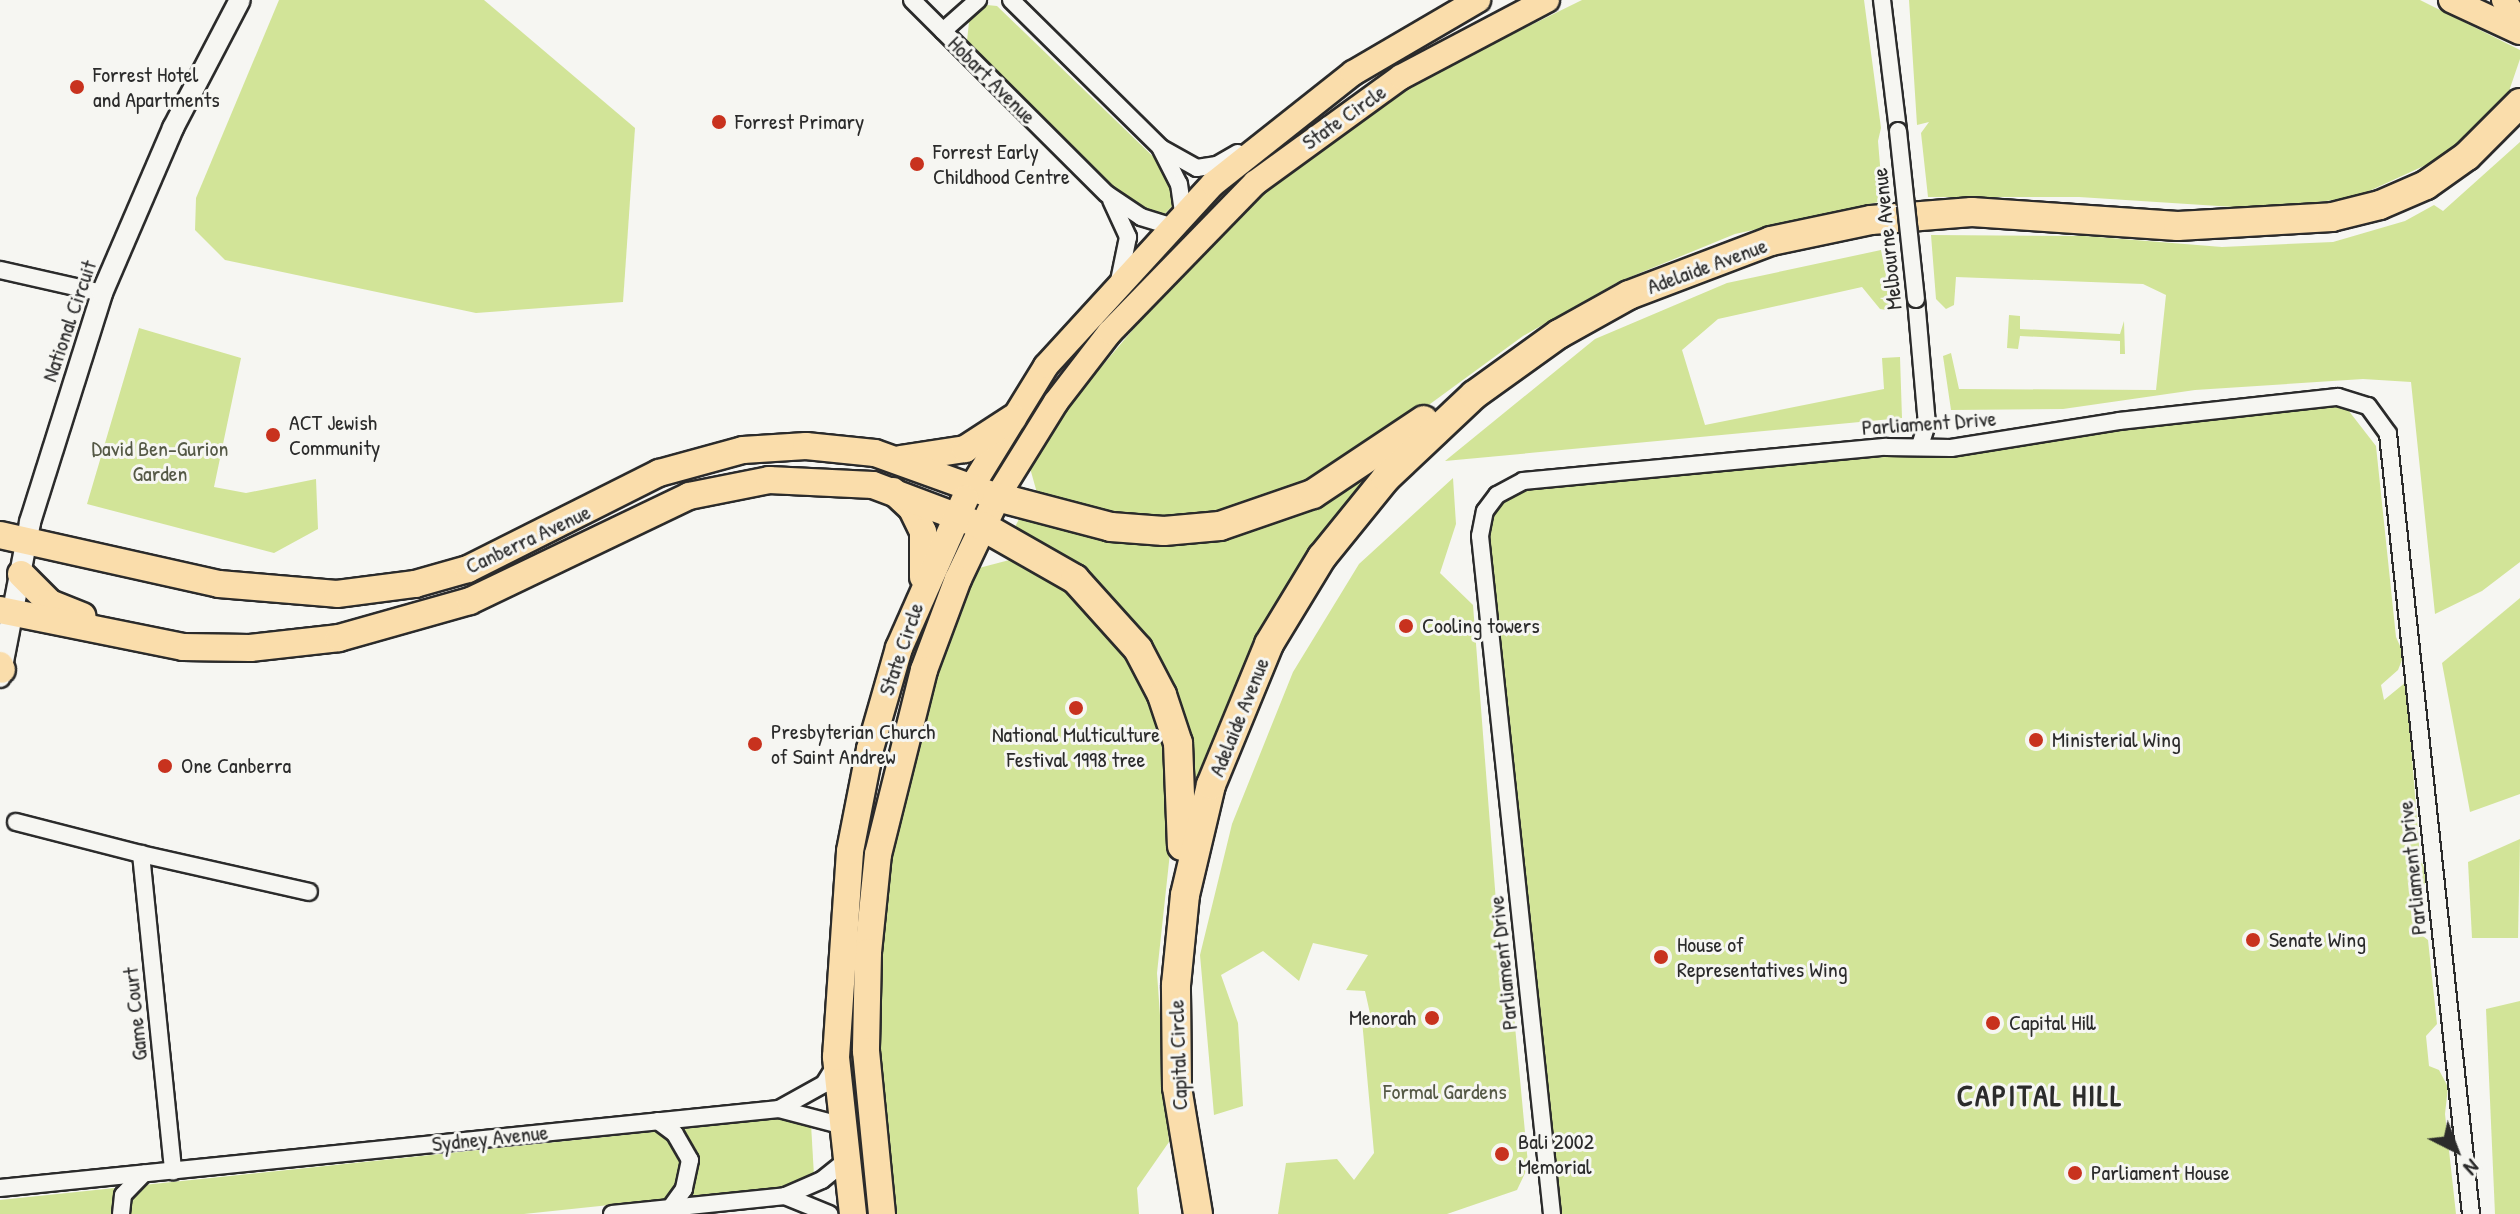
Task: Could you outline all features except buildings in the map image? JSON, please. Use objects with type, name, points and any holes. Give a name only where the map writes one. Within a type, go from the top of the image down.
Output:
[{"type":"highway","name":"Adelaide Avenue","points":[[1185,895],[1227,737],[1269,644],[1322,557],[1421,441],[1474,395],[1559,334],[1629,295],[1723,256],[1871,220],[1972,212],[2178,226],[2332,217],[2380,205],[2426,185],[2467,156],[2520,103]]},
{"type":"highway","points":[[984,493],[1057,516],[1139,530],[1204,528],[1249,519],[1334,482],[1518,352],[1559,334]]},
{"type":"highway","points":[[897,459],[965,449],[1013,418]]},
{"type":"highway","name":"Canberra Avenue","points":[[0,535],[219,584],[305,594],[366,592],[422,583],[483,563],[659,473],[710,456],[806,446],[897,459],[984,493]]},
{"type":"highway","name":"Canberra Avenue","points":[[10,592],[120,637],[234,648],[362,634],[470,601],[646,513],[707,491],[797,478],[890,489],[970,520]]},
{"type":"highway","points":[[890,489],[912,509],[923,532],[923,589]]},
{"type":"highway","name":"State Circle","points":[[853,1214],[844,1162],[836,1057],[850,851],[877,722],[923,589],[970,520],[984,493]]},
{"type":"highway","points":[[970,520],[1075,579],[1112,615],[1146,661],[1180,751],[1185,895]]},
{"type":"highway","name":"State Circle","points":[[882,1214],[871,1137],[866,1000],[878,854],[906,729],[942,620],[970,520]]},
{"type":"highway","points":[[10,592],[50,603],[120,637]]},
{"type":"highway","points":[[877,722],[906,729]]},
{"type":"highway","points":[[850,851],[878,854]]},
{"type":"highway","name":"Capital Circle","points":[[1185,895],[1176,985],[1177,1087],[1198,1214]]},
{"type":"highway","name":"Sydney Avenue","points":[[840,1125],[871,1137]]},
{"type":"highway","points":[[844,1162],[871,1137]]},
{"type":"main road","name":"State Circle","points":[[984,493],[1013,418],[1046,366],[1119,281],[1178,222],[1274,132],[1353,73],[1478,0]]},
{"type":"main road","name":"State Circle","points":[[984,493],[1083,365],[1166,270],[1229,207],[1283,160],[1401,77],[1547,0]]},
{"type":"main road","points":[[2451,0],[2520,32]]},
{"type":"main road","points":[[2504,0],[2520,26]]},
{"type":"main road","points":[[1178,222],[1229,207]]},
{"type":"main road","name":"State Circle","points":[[1166,270],[1178,222]]},
{"type":"street","name":"National Circuit","points":[[1,671],[10,592],[102,293],[173,128],[240,0]]},
{"type":"street","name":"Hobart Avenue","points":[[912,0],[1107,194],[1141,217],[1178,222]]},
{"type":"street","points":[[943,31],[978,0]]},
{"type":"street","points":[[1011,0],[1161,148],[1188,165],[1204,167],[1274,132]]},
{"type":"street","name":"Melbourne Avenue","points":[[1882,0],[1888,27],[1927,424],[1920,445]]},
{"type":"street","name":"Melbourne Avenue","points":[[1888,27],[1891,0]]},
{"type":"street","points":[[1161,148],[1179,184],[1178,222]]},
{"type":"street","name":"Hobart Avenue","points":[[1107,194],[1128,237],[1119,281]]},
{"type":"street","points":[[0,270],[102,293]]},
{"type":"street","name":"Parliament Drive","points":[[1552,1214],[1480,536],[1485,511],[1502,491],[1523,481],[1920,445],[1971,446],[2119,421],[2338,397],[2358,401],[2379,416],[2388,434],[2471,1214]]},
{"type":"street","points":[[16,822],[309,892]]},
{"type":"street","name":"Game Court","points":[[141,854],[173,1171]]},
{"type":"street","points":[[779,1109],[824,1084],[836,1057]]},
{"type":"street","name":"Sydney Avenue","points":[[0,1188],[779,1109],[840,1125]]},
{"type":"street","points":[[658,1121],[675,1134],[690,1160],[684,1189],[670,1208]]},
{"type":"street","points":[[612,1214],[785,1196],[822,1180],[844,1162]]},
{"type":"street","points":[[121,1214],[123,1195],[144,1173]]},
{"type":"street","points":[[785,1196],[829,1214]]},
{"type":"green space","points":[[279,0],[484,0],[635,128],[623,302],[476,313],[225,260],[195,230],[196,198]]},
{"type":"green space","points":[[1582,0],[1864,0],[1881,128],[1878,141],[1883,201],[1735,234],[1618,282],[1523,336],[1348,464],[1254,509],[1156,521],[1073,508],[1037,493],[1030,468],[1069,405],[1175,280],[1247,208],[1312,154],[1423,78]]},
{"type":"green space","points":[[1909,0],[2420,0],[2520,50],[2520,59],[2507,97],[2475,130],[2439,159],[2356,197],[2265,209],[2079,197],[1928,197],[1921,133],[1929,122],[1917,125]]},
{"type":"green space","points":[[987,5],[997,6],[1167,170],[1177,201],[1161,218],[1133,207],[967,41],[969,22]]},
{"type":"green space","points":[[2520,142],[2520,562],[2482,591],[2435,614],[2411,382],[2363,379],[2195,390],[2063,409],[1951,410],[1943,356],[1951,353],[1959,389],[2156,390],[2166,295],[2143,284],[1956,277],[1954,305],[1946,309],[1936,299],[1931,235],[2085,236],[2222,247],[2333,242],[2405,221],[2434,205],[2443,211]]},
{"type":"green space","points":[[1881,250],[1893,311],[1880,309],[1862,287],[1718,319],[1682,350],[1705,425],[1884,389],[1882,358],[1900,357],[1902,418],[1445,461],[1595,339],[1727,283]]},
{"type":"green space","points":[[2009,315],[2020,316],[2020,329],[2120,334],[2124,321],[2125,354],[2120,354],[2120,341],[2020,336],[2018,349],[2007,348]]},
{"type":"green space","name":"David Ben-Gurion Garden","points":[[139,328],[241,358],[214,487],[246,493],[316,479],[318,529],[274,553],[87,504]]},
{"type":"green space","points":[[2338,397],[2376,446],[2396,637],[2404,655],[2398,670],[2381,685],[2384,700],[2406,682],[2420,858],[2427,875],[2422,893],[2412,900],[2415,930],[2428,940],[2437,1024],[2426,1036],[2429,1066],[2439,1070],[2448,1087],[2445,1114],[2456,1214],[1553,1214],[1482,519],[1523,481],[1886,457]]},
{"type":"green space","points":[[1388,455],[1364,489],[1197,798],[1193,797],[1177,707],[1014,529],[1019,519],[1153,540]]},
{"type":"green space","name":"Formal Gardens","points":[[1453,478],[1456,524],[1440,573],[1473,605],[1504,1005],[1513,1005],[1528,1164],[1515,1166],[1526,1171],[1517,1190],[1447,1214],[1278,1214],[1286,1163],[1337,1159],[1354,1180],[1374,1153],[1362,1020],[1371,1018],[1365,991],[1346,990],[1368,955],[1313,943],[1299,981],[1263,951],[1221,975],[1238,1023],[1243,1106],[1214,1115],[1200,955],[1232,824],[1293,672],[1359,564]]},
{"type":"green space","points":[[1017,558],[1071,593],[1130,657],[1162,732],[1173,825],[1157,973],[1169,1142],[1137,1188],[1139,1214],[896,1214],[892,1193],[878,1084],[877,980],[891,864],[915,746],[955,620],[979,568]]},
{"type":"green space","points":[[2520,598],[2520,794],[2470,812],[2442,663]]},
{"type":"green space","points":[[2520,839],[2518,938],[2472,938],[2468,862]]},
{"type":"green space","points":[[2520,1001],[2520,1214],[2495,1214],[2486,1009]]},
{"type":"green space","points":[[787,1118],[811,1124],[814,1176],[789,1186],[524,1214],[0,1214],[0,1200]]},
{"type":"place","name":"Forrest Hotel and Apartments","points":[[77,87]]},
{"type":"place","name":"Forrest Primary","points":[[719,122]]},
{"type":"place","name":"Forrest Early Childhood Centre","points":[[917,164]]},
{"type":"place","name":"ACT Jewish Community","points":[[273,435]]},
{"type":"place","name":"Cooling towers","points":[[1406,626]]},
{"type":"place","name":"National Multiculture Festival 1998 tree","points":[[1076,708]]},
{"type":"place","name":"Ministerial Wing","points":[[2036,740]]},
{"type":"place","name":"Presbyterian Church of Saint Andrew","points":[[755,744]]},
{"type":"place","name":"One Canberra","points":[[165,766]]},
{"type":"place","name":"Senate Wing","points":[[2253,940]]},
{"type":"place","name":"House of Representatives Wing","points":[[1661,957]]},
{"type":"place","name":"Menorah","points":[[1432,1018]]},
{"type":"place","name":"Capital Hill","points":[[1993,1023]]},
{"type":"place","name":"Bali 2002 Memorial","points":[[1502,1154]]},
{"type":"place","name":"Parliament House","points":[[2075,1173]]},
{"type":"district","name":"CAPITAL HILL","points":[[2040,1095]]}]
